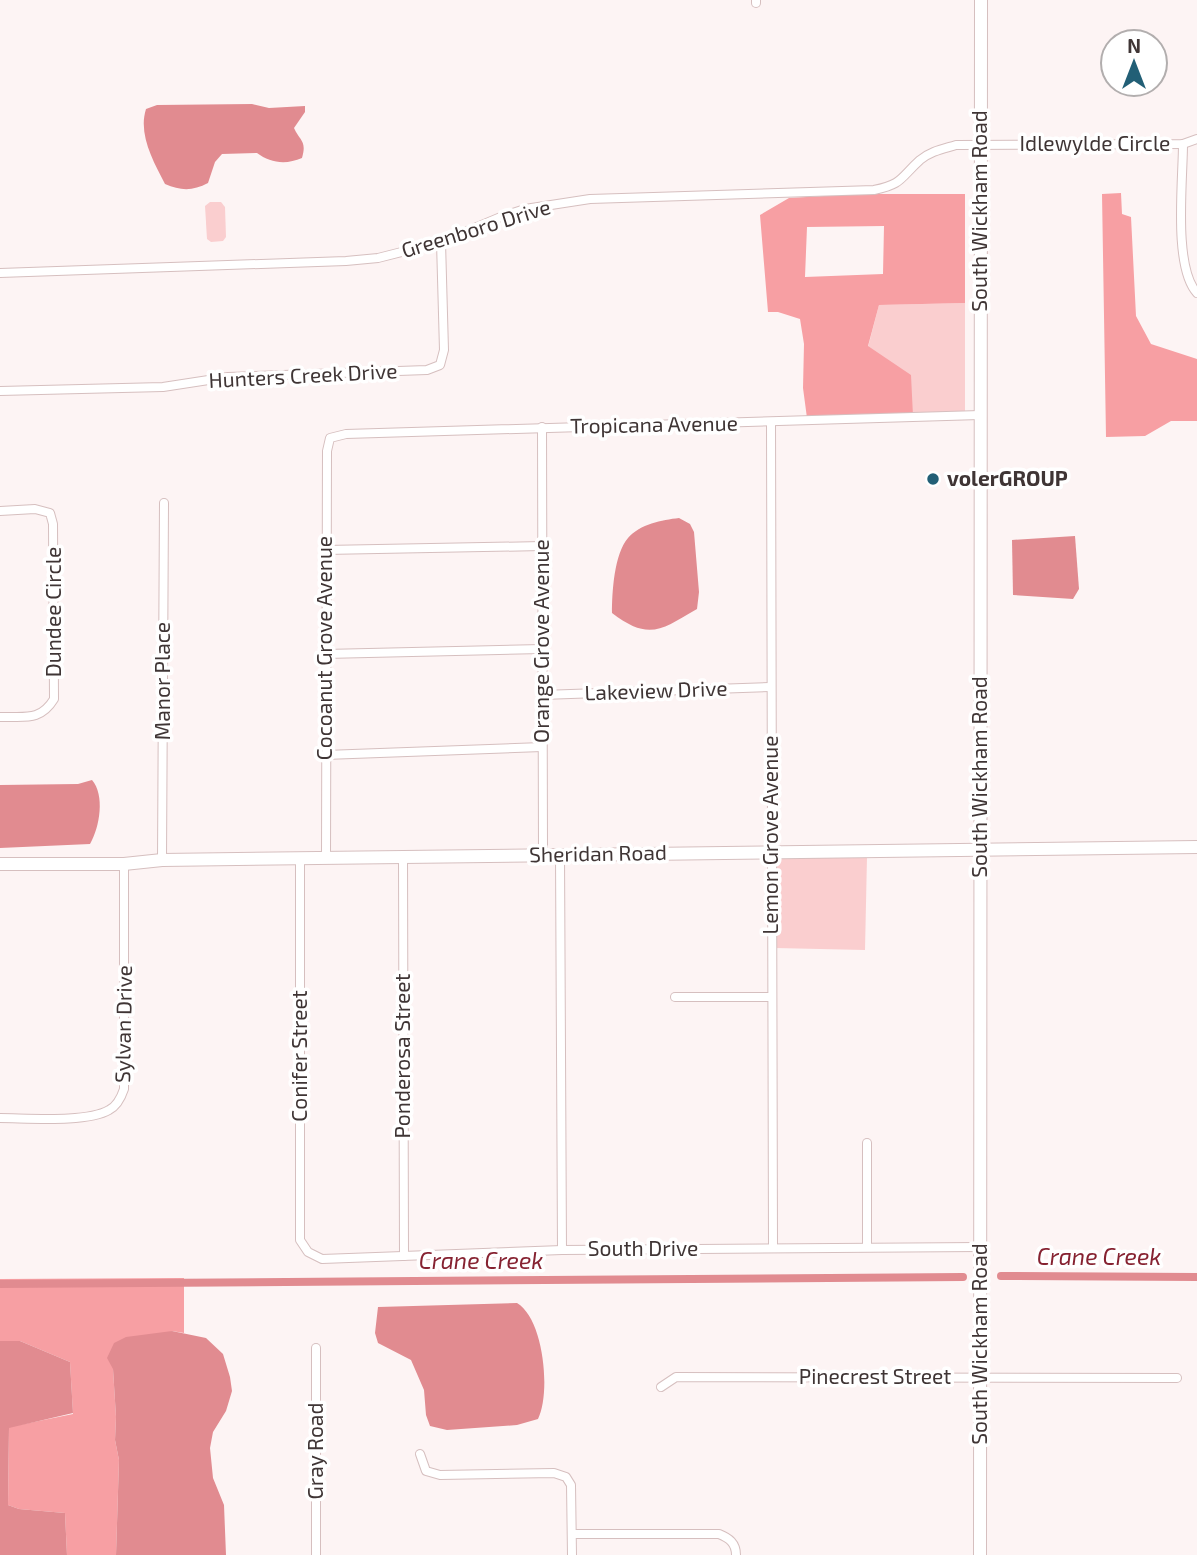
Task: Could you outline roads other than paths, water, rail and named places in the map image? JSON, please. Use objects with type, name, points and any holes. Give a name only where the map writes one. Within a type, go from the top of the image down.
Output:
[{"type":"main road","name":"South Wickham Road","points":[[980,1555],[981,0]]},
{"type":"main road","name":"Sheridan Road","points":[[0,864],[124,864],[162,860],[403,856],[1197,847]]},
{"type":"street","points":[[1183,144],[1197,139]]},
{"type":"street","name":"Idlewylde Circle","points":[[980,145],[1183,144],[1182,252],[1185,271],[1197,293]]},
{"type":"street","name":"Greenboro Drive","points":[[0,273],[378,258],[441,242],[503,216],[561,202],[874,190],[903,180],[920,160],[935,151],[956,145],[980,145]]},
{"type":"street","name":"Hunters Creek Drive","points":[[0,391],[163,387],[239,376],[427,370],[440,365],[444,350],[441,242]]},
{"type":"street","name":"Tropicana Avenue","points":[[330,438],[346,433],[980,415]]},
{"type":"street","name":"Lemon Grove Avenue","points":[[771,422],[773,1248]]},
{"type":"street","name":"Orange Grove Avenue","points":[[542,428],[543,855]]},
{"type":"street","name":"Cocoanut Grove Avenue","points":[[326,858],[325,551],[327,451],[330,438]]},
{"type":"street","name":"Manor Place","points":[[162,860],[164,503]]},
{"type":"street","name":"Dundee Circle","points":[[0,511],[35,509],[50,513],[53,524],[54,699],[47,711],[36,716],[0,717]]},
{"type":"street","points":[[325,551],[542,545]]},
{"type":"street","points":[[325,654],[542,649]]},
{"type":"street","name":"Lakeview Drive","points":[[542,695],[770,687]]},
{"type":"street","points":[[325,755],[542,747]]},
{"type":"street","points":[[560,855],[562,1250]]},
{"type":"street","name":"Ponderosa Street","points":[[403,856],[404,1256]]},
{"type":"street","name":"Conifer Street","points":[[300,858],[300,1240],[308,1252]]},
{"type":"street","name":"Sylvan Drive","points":[[0,1118],[94,1116],[111,1110],[121,1099],[124,1089],[124,864]]},
{"type":"street","points":[[675,998],[771,998]]},
{"type":"street","points":[[867,1143],[867,1247]]},
{"type":"street","name":"South Drive","points":[[308,1252],[322,1259],[562,1250],[980,1247]]},
{"type":"street","name":"Gray Road","points":[[316,1348],[316,1555]]},
{"type":"street","name":"Pinecrest Street","points":[[661,1387],[676,1377],[1177,1378]]},
{"type":"street","points":[[420,1454],[426,1471],[440,1475],[554,1473],[566,1476],[571,1485],[572,1555]]},
{"type":"street","points":[[572,1534],[719,1534],[730,1538],[736,1548],[736,1555]]},
{"type":"waterway","name":"Crane Creek","points":[[1001,1276],[1197,1277]]},
{"type":"waterway","name":"Crane Creek","points":[[0,1284],[963,1277]]},
{"type":"place","name":"volerGROUP","points":[[933,479]]}]
